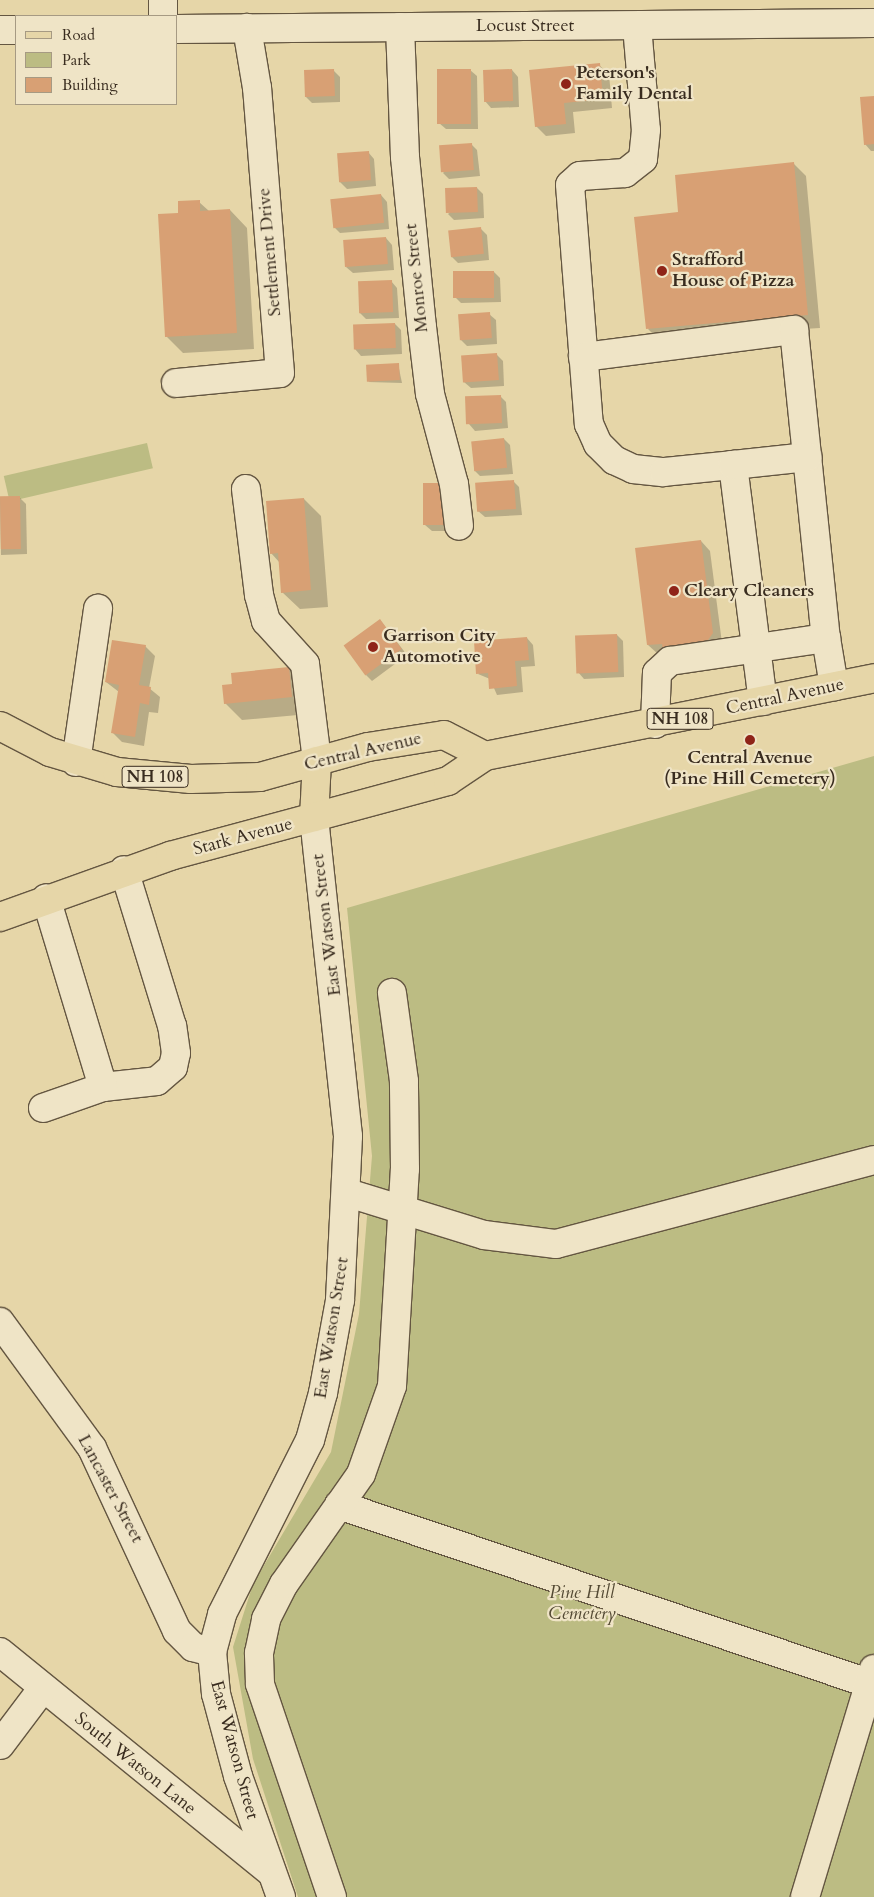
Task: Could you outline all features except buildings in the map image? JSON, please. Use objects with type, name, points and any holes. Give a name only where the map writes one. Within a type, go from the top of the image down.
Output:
[{"type":"main road","name":"Central Avenue","points":[[0,726],[76,762],[117,772],[191,779],[260,777],[317,761],[444,735],[485,756],[655,724],[874,678]]},
{"type":"main road","name":"Stark Avenue","points":[[0,917],[124,870],[448,781],[485,756]]},
{"type":"main road","points":[[314,817],[317,761]]},
{"type":"street","points":[[163,0],[163,15]]},
{"type":"street","name":"Locust Street","points":[[178,29],[874,23]]},
{"type":"street","points":[[637,26],[646,130],[644,159],[625,173],[580,176],[570,185],[589,424],[598,444],[614,460],[633,470],[664,472],[808,457]]},
{"type":"street","name":"Monroe Street","points":[[400,27],[405,157],[424,346],[430,394],[454,484],[459,526]]},
{"type":"street","name":"Settlement Drive","points":[[176,383],[280,373],[257,88],[247,28]]},
{"type":"street","points":[[0,30],[15,30]]},
{"type":"street","points":[[583,357],[794,330],[826,638],[834,686]]},
{"type":"street","points":[[733,465],[763,701]]},
{"type":"street","points":[[246,488],[258,595],[266,621],[305,664],[317,761]]},
{"type":"street","points":[[76,762],[98,609]]},
{"type":"street","points":[[655,724],[657,673],[670,662],[826,638]]},
{"type":"street","name":"East Watson Street","points":[[276,1885],[238,1776],[216,1694],[212,1652],[222,1614],[295,1472],[324,1393],[340,1300],[348,1193],[344,1078],[314,817]]},
{"type":"street","points":[[43,1108],[103,1087],[157,1080],[173,1067],[176,1053],[172,1026],[124,870]]},
{"type":"street","points":[[46,898],[103,1087]]},
{"type":"street","points":[[332,1897],[260,1684],[259,1653],[266,1620],[284,1584],[340,1505],[374,1446],[392,1386],[403,1210],[404,1081],[392,993]]},
{"type":"street","points":[[348,1193],[484,1235],[556,1244],[874,1160]]},
{"type":"street","name":"Lancaster Street","points":[[0,1322],[92,1448],[177,1631],[193,1647],[212,1652]]},
{"type":"street","points":[[340,1505],[872,1679],[806,1897]]},
{"type":"street","name":"South Watson Lane","points":[[0,1652],[276,1885]]},
{"type":"street","points":[[0,1744],[43,1688]]},
{"type":"green space","points":[[147,443],[153,468],[10,501],[4,476]]},
{"type":"green space","name":"Pine Hill Cemetery","points":[[874,756],[874,1897],[298,1897],[253,1759],[233,1647],[253,1584],[331,1452],[359,1314],[372,1156],[347,908]]},
{"type":"place","name":"Peterson's Family Dental","points":[[566,84]]},
{"type":"place","name":"Strafford House of Pizza","points":[[662,271]]},
{"type":"place","name":"Cleary Cleaners","points":[[674,591]]},
{"type":"place","name":"Garrison City Automotive","points":[[373,647]]},
{"type":"place","name":"Central Avenue (Pine Hill Cemetery)","points":[[750,740]]}]
